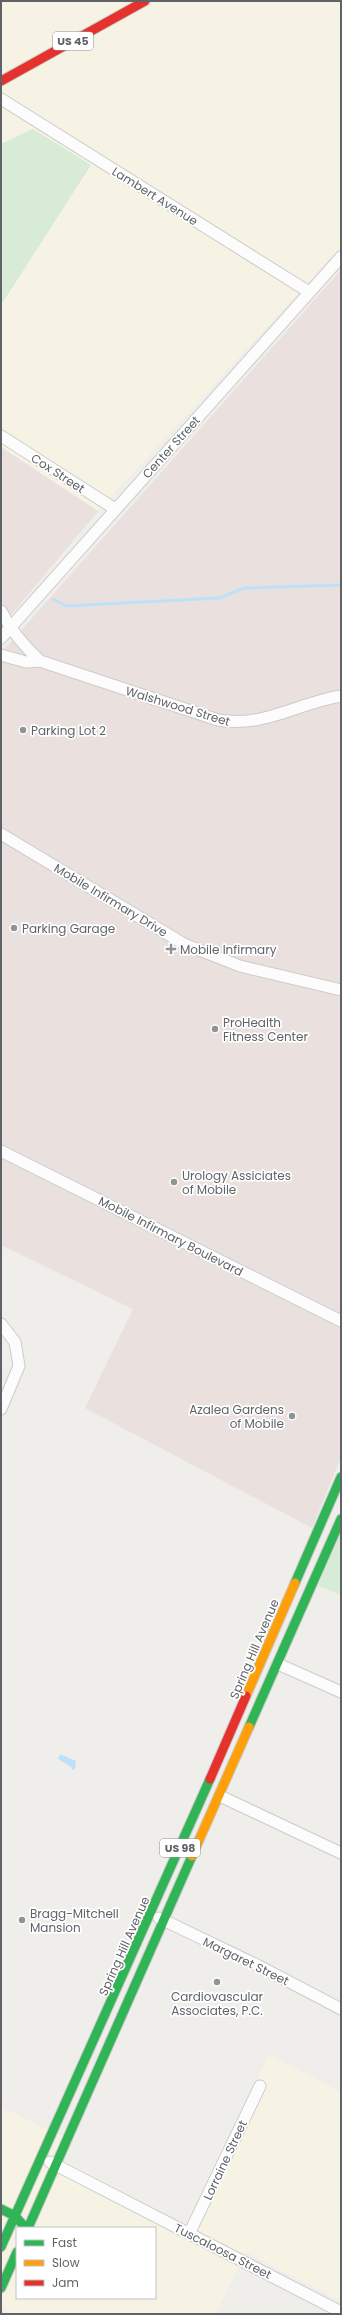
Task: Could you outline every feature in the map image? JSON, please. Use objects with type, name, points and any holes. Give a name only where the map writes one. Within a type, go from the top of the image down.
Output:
[{"type":"main road","name":"US 45","points":[[1,81],[145,1]]},
{"type":"main road","name":"Spring Hill Avenue","points":[[1,2247],[151,1915],[341,1477]]},
{"type":"main road","name":"US 98","points":[[27,2227],[220,1796],[341,1519]]},
{"type":"main road","points":[[1,2209],[15,2216],[26,2227]]},
{"type":"main road","points":[[1,2288],[16,2254]]},
{"type":"street","name":"Lambert Avenue","points":[[1,99],[309,292]]},
{"type":"street","name":"Center Street","points":[[1,638],[341,257]]},
{"type":"street","name":"Cox Street","points":[[1,436],[115,509]]},
{"type":"street","name":"Walshwood Street","points":[[1,611],[10,628],[40,661]]},
{"type":"street","name":"Walshwood Street","points":[[1,656],[21,661],[40,661],[218,720],[235,723],[258,721],[341,696]]},
{"type":"street","name":"Mobile Infirmary Drive","points":[[1,834],[184,944],[240,966],[341,990]]},
{"type":"street","name":"Mobile Infirmary Boulevard","points":[[1,1151],[341,1321]]},
{"type":"street","points":[[1,1324],[15,1342],[19,1366],[1,1409]]},
{"type":"street","points":[[278,1664],[341,1692]]},
{"type":"street","points":[[220,1796],[341,1853]]},
{"type":"street","name":"Margaret Street","points":[[151,1915],[259,1966],[341,2009]]},
{"type":"street","name":"Lorraine Street","points":[[189,2234],[260,2086]]},
{"type":"street","name":"Tuscaloosa Street","points":[[41,2158],[56,2164],[341,2312]]},
{"type":"shaded area","points":[[1,1],[341,1],[341,246],[98,511],[1,447],[1,305],[91,165],[33,129],[1,144]]},
{"type":"shaded area","name":"Mobile Infirmary","points":[[341,270],[341,1457],[312,1528],[85,1408],[133,1309],[1,1245],[1,653]]},
{"type":"shaded area","points":[[1,447],[98,511],[1,627]]},
{"type":"shaded area","points":[[269,2055],[341,2092],[341,2301],[246,2252],[216,2314],[11,2314],[1,2308],[1,2107],[71,2141],[63,2160],[186,2225]]},
{"type":"green space","points":[[33,129],[91,165],[1,305],[1,144]]},
{"type":"green space","points":[[341,1533],[341,1595],[318,1586]]},
{"type":"water","points":[[60,1754],[76,1761],[75,1769],[72,1770],[71,1767],[58,1759]]},
{"type":"waterway","points":[[53,599],[66,606],[220,598],[244,588],[341,585]]},
{"type":"traffic: fast","points":[[295,1583],[341,1477]]},
{"type":"traffic: fast","points":[[249,1727],[341,1519]]},
{"type":"traffic: fast","points":[[1,2247],[210,1779]]},
{"type":"traffic: fast","points":[[28,2227],[192,1856]]},
{"type":"traffic: fast","points":[[1,2209],[15,2216],[23,2225]]},
{"type":"traffic: fast","points":[[1,2288],[16,2254]]},
{"type":"traffic: slow","points":[[246,1696],[295,1583]]},
{"type":"traffic: slow","points":[[192,1856],[249,1727]]},
{"type":"traffic: jam","points":[[1,81],[145,1]]},
{"type":"traffic: jam","points":[[210,1779],[246,1696]]},
{"type":"place","name":"Parking Lot 2","points":[[23,730]]},
{"type":"place","name":"Parking Garage","points":[[14,928]]},
{"type":"place","name":"Mobile Infirmary","points":[[171,949]]},
{"type":"place","name":"ProHealth Fitness Center","points":[[215,1029]]},
{"type":"place","name":"Urology Assiciates of Mobile","points":[[174,1182]]},
{"type":"place","name":"Azalea Gardens of Mobile","points":[[292,1416]]},
{"type":"place","name":"Bragg-Mitchell Mansion","points":[[22,1920]]},
{"type":"place","name":"Cardiovascular Associates, P.C.","points":[[217,1982]]}]
